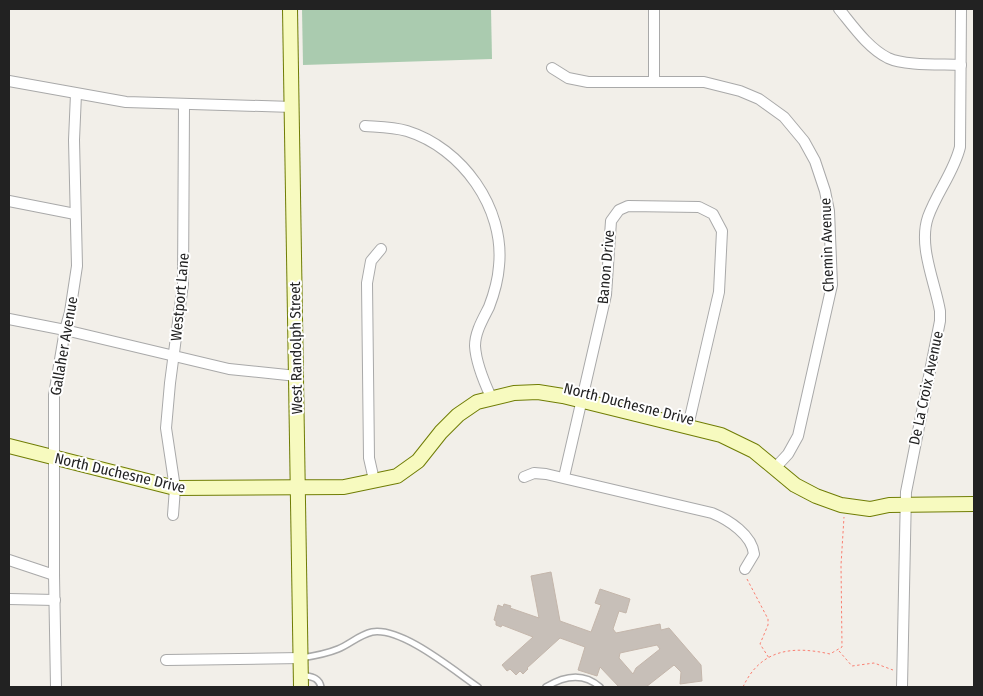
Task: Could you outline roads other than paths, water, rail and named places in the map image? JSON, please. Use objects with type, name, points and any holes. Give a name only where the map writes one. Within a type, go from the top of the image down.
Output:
[{"type":"street","name":"West Randolph Street","points":[[290,9],[301,681]]},
{"type":"street","points":[[654,9],[654,81]]},
{"type":"street","points":[[839,9],[861,35],[886,58],[911,62],[961,65]]},
{"type":"street","name":"De La Croix Avenue","points":[[902,687],[905,505],[910,465],[940,321],[940,311],[925,232],[928,217],[956,161],[960,147],[961,9]]},
{"type":"street","name":"Chemin Avenue","points":[[552,68],[568,78],[582,81],[704,82],[740,91],[759,99],[792,125],[804,141],[819,171],[829,211],[832,285],[798,436],[792,447],[777,465]]},
{"type":"street","points":[[9,81],[126,102],[184,106],[293,107]]},
{"type":"street","name":"Gallaher Avenue","points":[[56,687],[54,394],[70,312],[76,266],[74,140],[76,94]]},
{"type":"street","name":"Westport Lane","points":[[173,515],[175,488],[166,428],[183,284],[184,106]]},
{"type":"street","points":[[365,126],[398,129],[432,142],[456,161],[476,184],[487,202],[497,229],[500,259],[492,299],[478,330],[475,346],[489,393]]},
{"type":"street","points":[[9,201],[76,214]]},
{"type":"street","name":"Banon Drive","points":[[584,397],[606,296],[609,226],[613,216],[623,208],[635,205],[699,207],[713,214],[722,231],[721,280],[688,422]]},
{"type":"street","points":[[378,479],[369,458],[367,283],[371,261],[380,249]]},
{"type":"street","points":[[9,319],[65,330],[229,369],[296,376]]},
{"type":"street","name":"North Duchesne Drive","points":[[9,446],[175,488],[344,487],[397,476],[411,466],[458,415],[489,393],[527,392],[584,397],[688,422],[744,445],[795,475],[829,492],[846,497],[876,500],[889,505]]},
{"type":"street","points":[[564,477],[584,397]]},
{"type":"street","name":"North Duchesne Drive","points":[[777,465],[805,491],[829,502],[847,506],[870,509],[889,505],[974,504]]},
{"type":"street","points":[[524,477],[534,474],[564,477],[721,517],[738,530],[753,549],[750,563],[745,569]]},
{"type":"street","points":[[9,560],[54,575]]},
{"type":"street","points":[[9,599],[55,600]]},
{"type":"street","points":[[166,660],[301,658]]},
{"type":"lane","points":[[301,658],[322,655],[340,649],[354,639],[372,632],[389,632],[406,638],[478,687]]},
{"type":"lane","points":[[546,687],[560,678],[572,676],[594,682],[600,687]]},
{"type":"lane","points":[[301,681],[314,677],[320,682],[321,687]]}]
